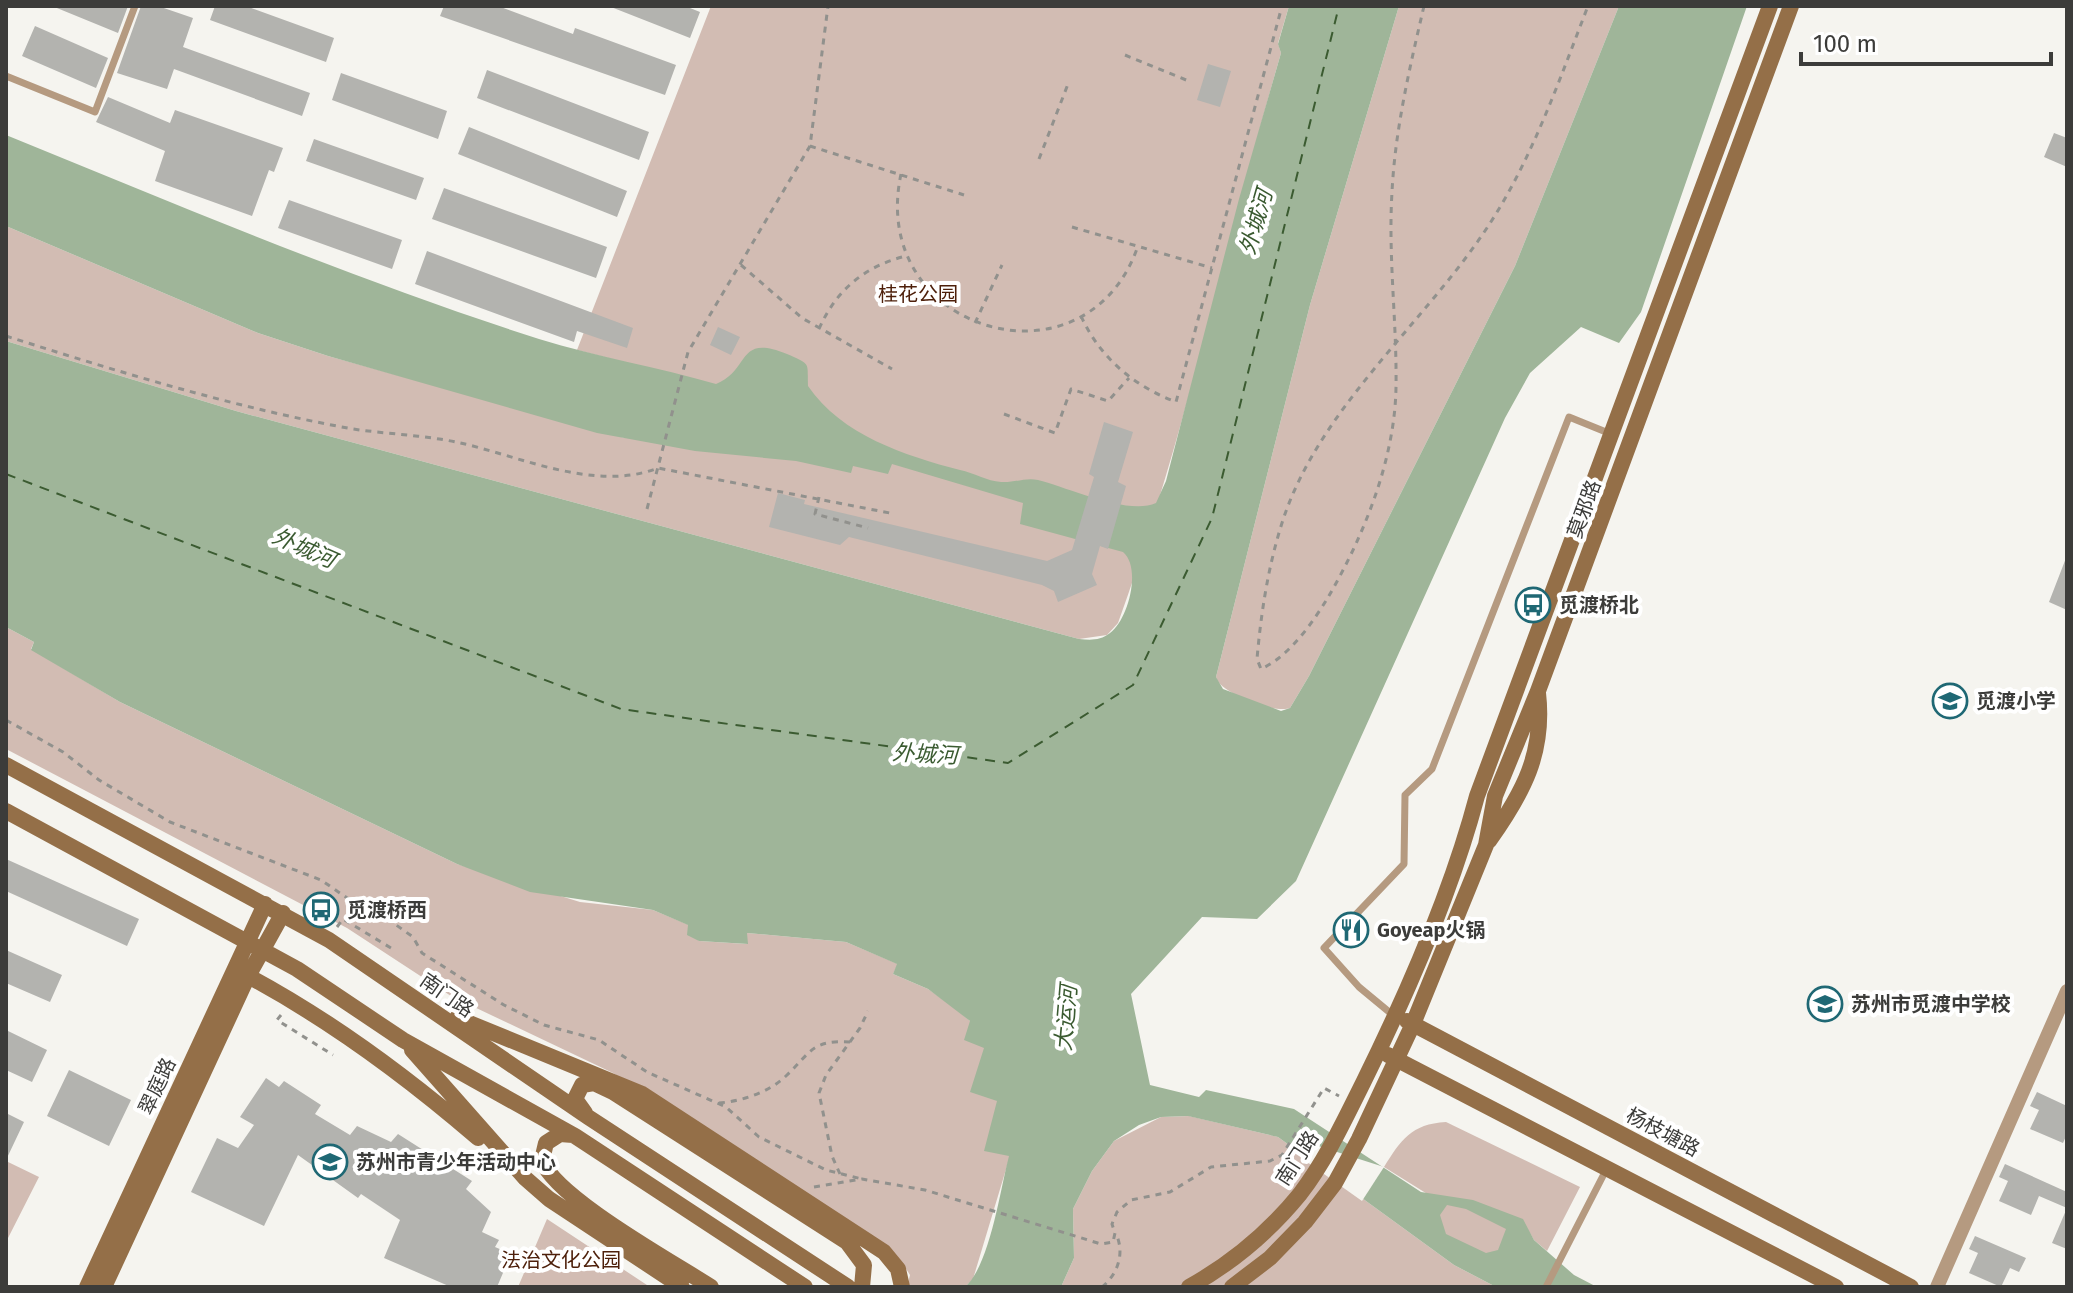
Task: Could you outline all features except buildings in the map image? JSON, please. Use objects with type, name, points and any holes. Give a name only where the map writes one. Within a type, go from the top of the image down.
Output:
[{"type":"main road","name":"莫邪路","points":[[1394,1016],[1467,837],[1477,796],[1770,6]]},
{"type":"main road","name":"莫邪路","points":[[1413,1024],[1486,845],[1506,817],[1534,761],[1541,717],[1538,691],[1791,6]]},
{"type":"main road","name":"南门路","points":[[6,765],[283,913],[431,1008],[588,1117],[848,1287]]},
{"type":"main road","points":[[6,811],[263,950],[403,1040],[575,1136],[805,1287]]},
{"type":"main road","name":"翠庭路","points":[[87,1287],[265,904]]},
{"type":"main road","name":"翠庭路","points":[[104,1287],[248,976],[283,913]]},
{"type":"main road","points":[[248,976],[291,999],[392,1066],[549,1199],[682,1287]]},
{"type":"main road","points":[[431,1008],[642,1094],[889,1255],[898,1269],[902,1287]]},
{"type":"main road","name":"杨枝塘路","points":[[1394,1016],[1911,1287]]},
{"type":"main road","name":"南门路","points":[[1189,1287],[1248,1247],[1284,1212],[1316,1171],[1341,1127],[1394,1016]]},
{"type":"main road","points":[[1232,1287],[1270,1258],[1305,1222],[1335,1183],[1413,1024]]},
{"type":"main road","points":[[403,1040],[525,1178]]},
{"type":"main road","points":[[1379,1051],[1836,1287]]},
{"type":"main road","points":[[588,1117],[577,1104],[575,1096],[582,1085],[594,1083],[847,1242],[863,1262],[862,1287]]},
{"type":"main road","points":[[575,1136],[560,1134],[546,1143],[542,1160],[550,1175],[599,1214],[711,1287]]},
{"type":"street","points":[[1937,1287],[1963,1235],[2067,991]]},
{"type":"lane","points":[[6,76],[95,112],[135,6]]},
{"type":"lane","points":[[1394,1016],[1359,987],[1324,948],[1404,864],[1405,795],[1432,769],[1569,417],[1613,435]]},
{"type":"lane","points":[[1546,1287],[1607,1168]]},
{"type":"path","points":[[647,509],[683,370],[695,338],[810,146],[828,6]]},
{"type":"path","points":[[1081,316],[1099,346],[1129,378],[1176,402],[1282,6]]},
{"type":"path","points":[[1424,6],[1392,187],[1394,349],[1396,388],[1389,444],[1366,516],[1322,607],[1290,647],[1261,669],[1257,659],[1264,598],[1282,521],[1293,495],[1341,412],[1394,349],[1479,240],[1507,196],[1560,80],[1588,6]]},
{"type":"path","points":[[1125,55],[1191,82]]},
{"type":"path","points":[[1039,159],[1068,84]]},
{"type":"path","points":[[810,146],[964,195]]},
{"type":"path","points":[[901,174],[897,215],[906,256],[916,275],[938,300],[975,323],[1007,331],[1029,331],[1050,328],[1081,316],[1116,286],[1138,246]]},
{"type":"path","points":[[1072,227],[1212,268]]},
{"type":"path","points":[[819,329],[829,308],[853,281],[883,262],[906,256]]},
{"type":"path","points":[[741,265],[819,329],[892,369]]},
{"type":"path","points":[[975,323],[1002,265]]},
{"type":"path","points":[[6,336],[247,406],[353,429],[455,442],[575,472],[608,475],[645,473],[658,468],[895,514]]},
{"type":"path","points":[[1004,414],[1055,433],[1071,389],[1108,401],[1129,378]]},
{"type":"path","points":[[819,497],[815,514],[868,528]]},
{"type":"path","points":[[6,720],[63,752],[99,780],[170,822],[321,880],[353,902],[378,912],[413,937],[422,953],[504,1005],[544,1025],[599,1040],[647,1072],[719,1103],[759,1137],[840,1174],[925,1190],[1081,1239],[1101,1244],[1113,1242],[1115,1233]]},
{"type":"path","points":[[343,919],[396,951]]},
{"type":"path","points":[[840,1174],[832,1156],[819,1093],[826,1075],[868,1011]]},
{"type":"path","points":[[277,1020],[333,1055]]},
{"type":"path","points":[[719,1103],[736,1101],[771,1087],[810,1049],[827,1041],[850,1042]]},
{"type":"path","points":[[1102,1287],[1111,1280],[1121,1250],[1112,1224],[1117,1212],[1131,1200],[1170,1192],[1211,1167],[1270,1161],[1282,1155],[1324,1088],[1353,1103]]},
{"type":"path","points":[[789,1189],[862,1179]]},
{"type":"green space","name":"桂花公园","points":[[711,6],[1289,6],[1278,43],[1281,53],[1185,411],[1118,623],[1107,635],[1079,639],[236,411],[6,341],[6,226],[258,333],[328,356],[625,438],[639,366],[577,350]]},
{"type":"green space","points":[[1399,6],[1619,6],[1515,266],[1309,676],[1290,708],[1273,708],[1248,701],[1219,683],[1216,677],[1310,305]]},
{"type":"green space","points":[[6,627],[34,642],[31,649],[120,702],[457,864],[580,902],[653,910],[689,925],[699,941],[747,944],[747,933],[846,942],[898,964],[893,974],[928,989],[970,1021],[984,1047],[1010,1156],[973,1279],[965,1287],[907,1287],[910,1275],[903,1264],[613,1073],[451,996],[347,928],[6,749]]},
{"type":"green space","points":[[1189,1116],[1278,1137],[1454,1265],[1496,1287],[1061,1287],[1074,1258],[1073,1209],[1092,1171],[1114,1141],[1161,1117]]},
{"type":"green space","points":[[1446,1122],[1580,1187],[1547,1251],[1534,1240],[1522,1220],[1491,1269],[1424,1228],[1429,1195],[1384,1167],[1408,1135],[1424,1126]]},
{"type":"green space","points":[[6,1161],[39,1177],[6,1242]]},
{"type":"green space","name":"法治文化公园","points":[[547,1219],[650,1287],[518,1287]]},
{"type":"water","points":[[1289,6],[1399,6],[1310,305],[1216,677],[1223,689],[1281,711],[1290,708],[1309,676],[1515,266],[1619,6],[1747,6],[1641,312],[1619,343],[1581,327],[1530,373],[1505,418],[1296,881],[1257,919],[1202,917],[1131,994],[1150,1085],[1199,1097],[1206,1090],[1294,1109],[1421,1192],[1473,1200],[1523,1219],[1534,1240],[1574,1275],[1597,1287],[1496,1287],[1454,1265],[1278,1137],[1188,1116],[1161,1117],[1139,1125],[1114,1141],[1092,1171],[1073,1209],[1074,1258],[1061,1287],[965,1287],[974,1276],[988,1245],[1009,1156],[984,1151],[997,1101],[970,1092],[984,1048],[964,1040],[970,1021],[928,989],[893,974],[897,964],[846,942],[747,933],[748,944],[699,941],[687,935],[688,925],[653,910],[530,892],[457,864],[120,702],[31,650],[34,642],[6,627],[6,341],[236,411],[1079,639],[1102,637],[1117,626],[1127,606],[1132,581],[1129,560],[1123,552],[1020,524],[1023,503],[892,464],[888,474],[853,466],[851,473],[796,461],[695,451],[597,433],[258,333],[6,226],[6,135],[337,268],[539,339],[716,384],[727,378],[751,351],[771,349],[787,354],[806,365],[808,386],[838,418],[897,450],[996,481],[1038,480],[1097,499],[1144,506],[1156,503],[1166,481],[1239,199],[1281,53],[1278,44]],"holes":[[[1447,1205],[1466,1209],[1506,1229],[1498,1250],[1486,1253],[1446,1234],[1440,1215]]]},
{"type":"pier","points":[[1309,1143],[1384,1167],[1362,1201],[1300,1157]]},
{"type":"ferry route","points":[[6,474],[621,709],[1008,763],[1133,685],[1212,518],[1339,6]]},
{"type":"place","name":"觅渡桥北","points":[[1533,605]]},
{"type":"place","name":"觅渡小学","points":[[1950,701]]},
{"type":"place","name":"觅渡桥西","points":[[321,910]]},
{"type":"place","name":"Goyeap火锅","points":[[1351,930]]},
{"type":"place","name":"苏州市觅渡中学校","points":[[1825,1004]]},
{"type":"place","name":"苏州市青少年活动中心","points":[[330,1162]]},
{"type":"water label","name":"外城河","points":[[1256,222]]},
{"type":"water label","name":"外城河","points":[[304,548]]},
{"type":"water label","name":"外城河","points":[[925,754]]},
{"type":"water label","name":"大运河","points":[[1066,1018]]}]
